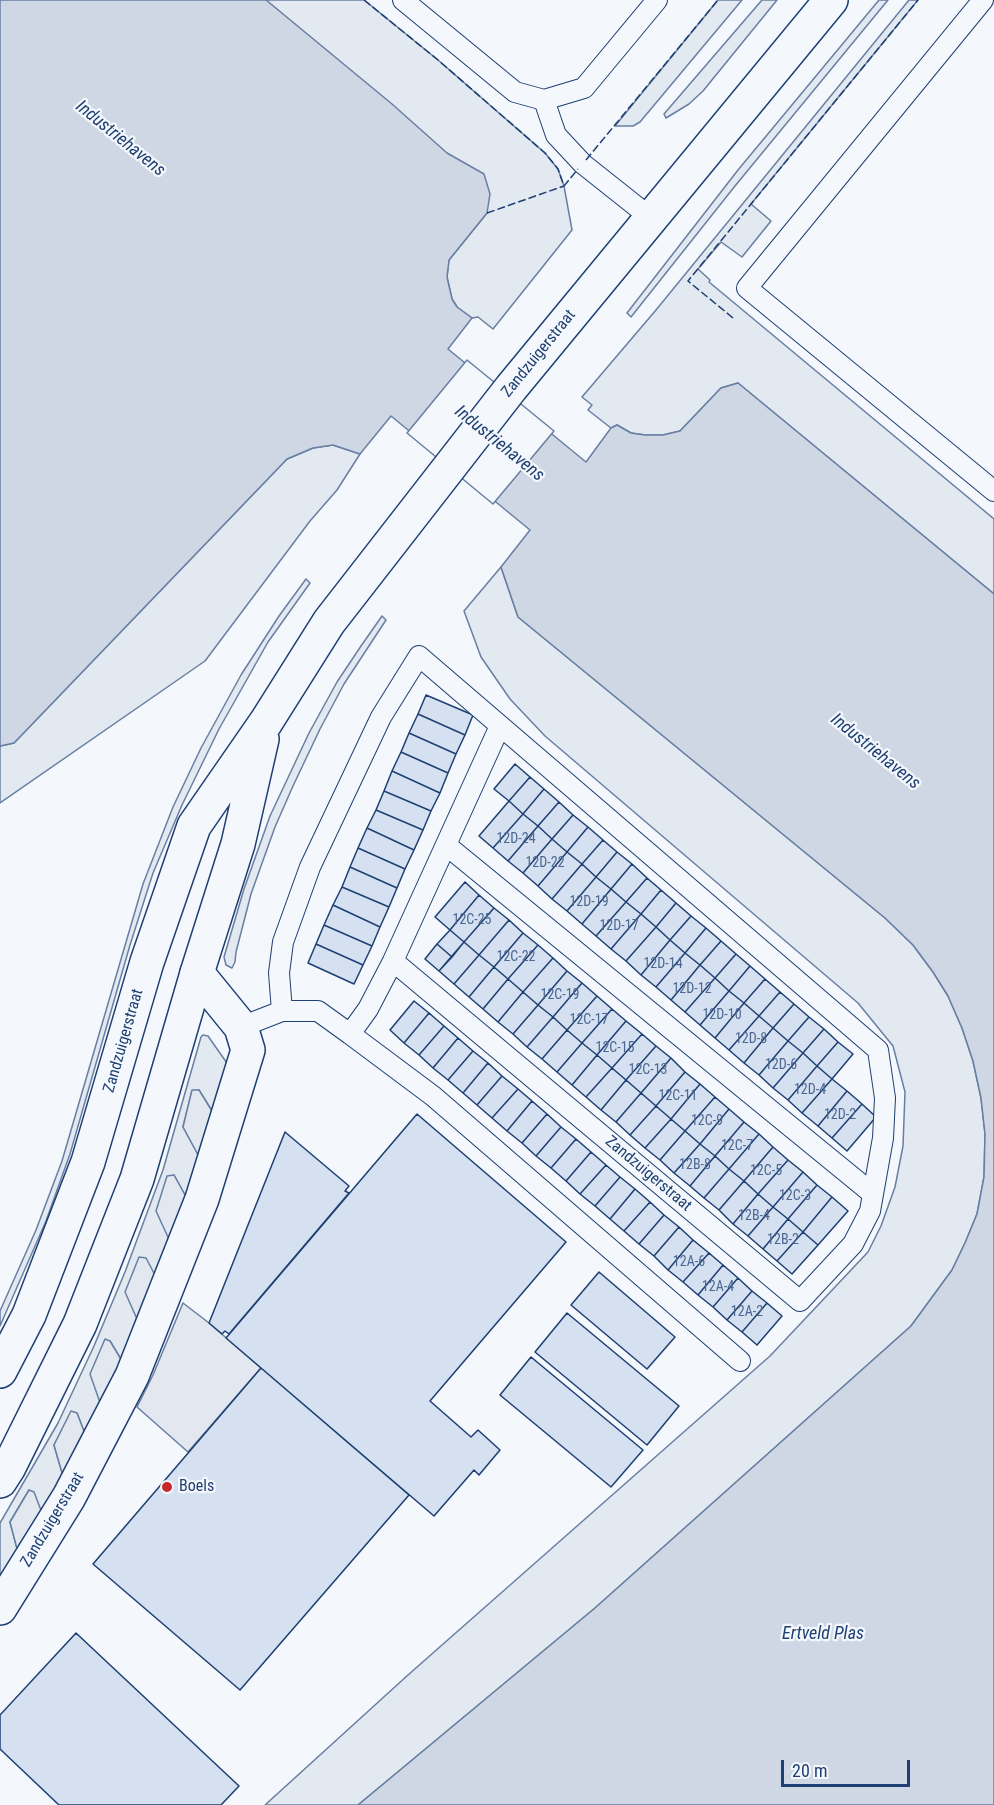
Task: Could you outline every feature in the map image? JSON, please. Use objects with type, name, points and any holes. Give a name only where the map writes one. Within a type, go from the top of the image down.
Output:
[{"type":"main road","name":"Zandzuigerstraat","points":[[0,1371],[29,1315],[88,1162],[147,962],[194,826],[266,722],[329,622],[444,472],[831,0]]},
{"type":"main road","name":"Zandzuigerstraat","points":[[0,1481],[80,1324],[133,1189],[196,973],[237,844],[266,722]]},
{"type":"main road","name":"Zandzuigerstraat","points":[[0,1608],[69,1497],[132,1376],[202,1198],[248,1050],[241,1027],[196,973]]},
{"type":"lane","points":[[403,0],[515,92],[544,100],[584,88],[657,0]]},
{"type":"lane","points":[[983,0],[747,288],[994,491]]},
{"type":"lane","points":[[544,100],[556,135],[583,164],[651,218]]},
{"type":"lane","name":"Zandzuigerstraat","points":[[282,1011],[279,973],[283,942],[310,867],[381,717],[419,656],[878,1050],[885,1098],[883,1138],[870,1211],[853,1244],[800,1301],[393,961]]},
{"type":"lane","points":[[350,1034],[368,1009],[393,961],[500,726]]},
{"type":"lane","points":[[446,845],[873,1194]]},
{"type":"lane","points":[[241,1027],[282,1011],[318,1011],[433,1096],[740,1361]]},
{"type":"shaded area","points":[[241,0],[364,0],[438,60],[545,153],[558,169],[564,186],[572,230],[493,329],[478,317],[472,318],[457,307],[452,299],[447,277],[449,260],[487,213]]},
{"type":"shaded area","points":[[718,0],[742,0],[640,122],[633,126],[615,126]]},
{"type":"shaded area","points":[[762,0],[777,0],[703,91],[689,104],[666,118],[664,114]]},
{"type":"shaded area","points":[[879,0],[888,0],[631,317],[627,313],[738,170]]},
{"type":"shaded area","points":[[909,0],[918,0],[751,204],[771,221],[742,257],[721,242],[698,269],[710,280],[709,282],[994,519],[994,594],[738,383],[721,388],[680,431],[663,435],[631,433],[617,425],[611,428],[588,410],[592,405],[582,397],[656,310]]},
{"type":"shaded area","points":[[333,445],[360,454],[337,490],[310,521],[205,661],[0,803],[0,746],[14,743],[287,459],[313,448]]},
{"type":"shaded area","points":[[501,567],[518,617],[885,918],[913,945],[933,972],[948,996],[962,1028],[973,1061],[981,1098],[985,1134],[984,1177],[977,1214],[952,1270],[911,1326],[595,1608],[358,1805],[265,1805],[408,1675],[770,1356],[868,1252],[881,1226],[895,1187],[903,1146],[905,1092],[893,1046],[858,1003],[545,736],[510,699],[481,657],[464,611]]},
{"type":"shaded area","points":[[306,579],[310,583],[268,642],[219,729],[182,805],[153,873],[70,1154],[46,1221],[0,1326],[0,1311],[36,1230],[62,1161],[143,884],[173,807],[201,748],[241,675]]},
{"type":"shaded area","points":[[382,616],[386,620],[344,684],[320,729],[275,827],[251,894],[232,968],[226,965],[224,957],[244,889],[270,816],[309,733],[337,682]]},
{"type":"shaded area","points":[[203,1035],[208,1036],[229,1066],[217,1111],[212,1111],[199,1090],[192,1091],[183,1127],[202,1162],[191,1197],[185,1195],[174,1175],[173,1248],[141,1328],[122,1361],[110,1341],[103,1411],[85,1434],[77,1413],[71,1412],[54,1445],[65,1483],[42,1513],[29,1490],[10,1522],[20,1560],[0,1586],[0,1523],[58,1423],[125,1272],[163,1170]]},
{"type":"shaded area","points":[[192,1090],[199,1090],[212,1111],[217,1111],[202,1162],[183,1127]]},
{"type":"shaded area","points":[[174,1175],[185,1195],[191,1197],[173,1248],[156,1211],[167,1176]]},
{"type":"shaded area","points":[[139,1257],[146,1258],[156,1277],[141,1328],[125,1292]]},
{"type":"shaded area","points":[[183,1303],[261,1368],[188,1452],[137,1407]]},
{"type":"shaded area","points":[[105,1339],[110,1341],[122,1361],[103,1411],[90,1374]]},
{"type":"shaded area","points":[[71,1411],[77,1413],[85,1434],[65,1483],[54,1445]]},
{"type":"shaded area","points":[[29,1490],[34,1492],[42,1513],[20,1560],[10,1522]]},
{"type":"water","name":"Ertveld Plas","points":[[0,0],[266,0],[392,104],[447,153],[484,174],[490,194],[487,213],[449,260],[447,277],[452,299],[457,307],[472,318],[448,349],[586,462],[611,428],[617,425],[631,433],[645,435],[663,435],[680,431],[721,388],[738,383],[994,594],[994,1805],[358,1805],[595,1608],[911,1326],[952,1270],[977,1214],[984,1177],[985,1134],[981,1098],[973,1061],[948,996],[913,945],[885,918],[518,617],[501,567],[530,530],[391,416],[360,454],[333,445],[313,448],[287,459],[14,743],[0,746]]},
{"type":"pier","points":[[467,360],[554,431],[493,504],[407,433]]},
{"type":"building","points":[[426,695],[473,715],[465,735],[418,714]]},
{"type":"building","points":[[418,714],[465,735],[456,754],[409,733]]},
{"type":"building","points":[[409,733],[456,754],[448,773],[401,752]]},
{"type":"building","points":[[401,752],[448,773],[440,793],[392,771]]},
{"type":"building","points":[[515,764],[530,777],[509,801],[494,789]]},
{"type":"building","points":[[392,771],[440,793],[431,811],[384,791]]},
{"type":"building","points":[[530,777],[544,789],[523,814],[509,801]]},
{"type":"building","points":[[544,789],[559,802],[538,826],[523,814]]},
{"type":"building","points":[[384,791],[431,811],[423,830],[376,810]]},
{"type":"building","points":[[509,801],[523,814],[493,848],[479,836]]},
{"type":"building","points":[[559,802],[573,815],[552,839],[538,826]]},
{"type":"building","points":[[376,810],[423,830],[414,850],[367,828]]},
{"type":"building","points":[[523,814],[538,826],[508,861],[493,848]]},
{"type":"building","points":[[573,815],[588,827],[567,852],[552,839]]},
{"type":"building","points":[[538,826],[552,839],[523,873],[508,861]]},
{"type":"building","points":[[588,827],[603,840],[582,864],[567,852]]},
{"type":"building","points":[[367,828],[414,850],[405,869],[358,848]]},
{"type":"building","points":[[552,839],[567,852],[538,886],[523,873]]},
{"type":"building","points":[[603,840],[617,852],[596,877],[582,864]]},
{"type":"building","points":[[358,848],[405,869],[397,888],[350,867]]},
{"type":"building","points":[[567,852],[582,864],[552,899],[538,886]]},
{"type":"building","points":[[617,852],[632,864],[611,889],[596,877]]},
{"type":"building","points":[[582,864],[596,877],[567,911],[552,899]]},
{"type":"building","points":[[632,864],[647,878],[626,902],[611,889]]},
{"type":"building","points":[[350,867],[397,888],[389,907],[342,887]]},
{"type":"building","points":[[596,877],[611,889],[582,924],[567,911]]},
{"type":"building","points":[[647,878],[661,890],[641,914],[626,902]]},
{"type":"building","points":[[465,882],[479,895],[450,930],[435,917]]},
{"type":"building","points":[[342,887],[389,907],[380,927],[333,905]]},
{"type":"building","points":[[611,889],[626,902],[596,936],[582,924]]},
{"type":"building","points":[[661,890],[676,903],[656,927],[641,914]]},
{"type":"building","points":[[479,895],[494,908],[464,942],[450,930]]},
{"type":"building","points":[[626,902],[641,914],[611,949],[596,936]]},
{"type":"building","points":[[676,903],[691,916],[670,940],[656,927]]},
{"type":"building","points":[[333,905],[380,927],[372,946],[324,925]]},
{"type":"building","points":[[494,908],[509,920],[479,955],[464,942]]},
{"type":"building","points":[[641,914],[656,927],[626,961],[611,949]]},
{"type":"building","points":[[691,916],[706,928],[685,953],[670,940]]},
{"type":"building","points":[[509,920],[523,933],[494,967],[479,955]]},
{"type":"building","points":[[324,925],[372,946],[363,965],[316,944]]},
{"type":"building","points":[[656,927],[670,940],[641,975],[626,961]]},
{"type":"building","points":[[706,928],[721,941],[700,965],[685,953]]},
{"type":"building","points":[[450,930],[464,942],[452,957],[437,944]]},
{"type":"building","points":[[523,933],[538,945],[508,979],[494,967]]},
{"type":"building","points":[[670,940],[685,953],[656,987],[641,975]]},
{"type":"building","points":[[721,941],[736,954],[715,978],[700,965]]},
{"type":"building","points":[[464,942],[479,955],[454,984],[439,971]]},
{"type":"building","points":[[316,944],[363,965],[354,984],[308,963]]},
{"type":"building","points":[[437,944],[452,957],[439,971],[425,959]]},
{"type":"building","points":[[538,945],[553,958],[523,992],[508,979]]},
{"type":"building","points":[[685,953],[700,965],[671,1000],[656,987]]},
{"type":"building","points":[[736,954],[750,966],[729,991],[715,978]]},
{"type":"building","points":[[479,955],[494,967],[469,997],[454,984]]},
{"type":"building","points":[[553,958],[567,971],[538,1005],[523,992]]},
{"type":"building","points":[[700,965],[715,978],[685,1012],[671,1000]]},
{"type":"building","points":[[750,966],[765,979],[744,1003],[729,991]]},
{"type":"building","points":[[494,967],[508,979],[483,1009],[469,997]]},
{"type":"building","points":[[567,971],[582,983],[553,1017],[538,1005]]},
{"type":"building","points":[[715,978],[729,991],[700,1025],[685,1012]]},
{"type":"building","points":[[508,979],[523,992],[498,1022],[483,1009]]},
{"type":"building","points":[[765,979],[780,992],[759,1016],[744,1003]]},
{"type":"building","points":[[582,983],[597,996],[567,1030],[553,1017]]},
{"type":"building","points":[[729,991],[744,1003],[715,1038],[700,1025]]},
{"type":"building","points":[[523,992],[538,1005],[513,1034],[498,1022]]},
{"type":"building","points":[[780,992],[794,1004],[773,1028],[759,1016]]},
{"type":"building","points":[[597,996],[612,1009],[582,1043],[567,1030]]},
{"type":"building","points":[[414,1001],[429,1013],[404,1043],[390,1030]]},
{"type":"building","points":[[744,1003],[759,1016],[729,1050],[715,1038]]},
{"type":"building","points":[[794,1004],[809,1017],[788,1041],[773,1028]]},
{"type":"building","points":[[538,1005],[553,1017],[527,1047],[513,1034]]},
{"type":"building","points":[[612,1009],[626,1021],[597,1055],[582,1043]]},
{"type":"building","points":[[429,1013],[444,1026],[419,1055],[404,1043]]},
{"type":"building","points":[[759,1016],[773,1028],[744,1063],[729,1050]]},
{"type":"building","points":[[553,1017],[567,1030],[542,1059],[527,1047]]},
{"type":"building","points":[[809,1017],[824,1029],[803,1053],[788,1041]]},
{"type":"building","points":[[626,1021],[642,1034],[612,1068],[597,1055]]},
{"type":"building","points":[[444,1026],[458,1038],[433,1068],[419,1055]]},
{"type":"building","points":[[773,1028],[788,1041],[759,1075],[744,1063]]},
{"type":"building","points":[[824,1029],[838,1042],[817,1066],[803,1053]]},
{"type":"building","points":[[567,1030],[582,1043],[557,1072],[542,1059]]},
{"type":"building","points":[[642,1034],[656,1046],[626,1080],[612,1068]]},
{"type":"building","points":[[458,1038],[473,1051],[448,1080],[433,1068]]},
{"type":"building","points":[[788,1041],[803,1053],[773,1088],[759,1075]]},
{"type":"building","points":[[838,1042],[853,1054],[832,1079],[817,1066]]},
{"type":"building","points":[[582,1043],[597,1055],[572,1085],[557,1072]]},
{"type":"building","points":[[656,1046],[671,1058],[641,1093],[626,1080]]},
{"type":"building","points":[[473,1051],[488,1063],[463,1093],[448,1080]]},
{"type":"building","points":[[803,1053],[817,1066],[788,1100],[773,1088]]},
{"type":"building","points":[[597,1055],[612,1068],[586,1097],[572,1085]]},
{"type":"building","points":[[671,1058],[685,1072],[656,1106],[641,1093]]},
{"type":"building","points":[[488,1063],[502,1076],[477,1105],[463,1093]]},
{"type":"building","points":[[817,1066],[832,1079],[802,1113],[788,1100]]},
{"type":"building","points":[[612,1068],[626,1080],[601,1110],[586,1097]]},
{"type":"building","points":[[685,1072],[700,1084],[671,1119],[656,1106]]},
{"type":"building","points":[[502,1076],[518,1089],[492,1118],[477,1105]]},
{"type":"building","points":[[832,1079],[847,1091],[818,1126],[802,1113]]},
{"type":"building","points":[[626,1080],[641,1093],[616,1122],[601,1110]]},
{"type":"building","points":[[700,1084],[715,1097],[685,1131],[671,1119]]},
{"type":"building","points":[[518,1089],[532,1101],[507,1131],[492,1118]]},
{"type":"building","points":[[847,1091],[862,1104],[832,1138],[818,1126]]},
{"type":"building","points":[[641,1093],[656,1106],[630,1135],[616,1122]]},
{"type":"building","points":[[715,1097],[729,1109],[700,1144],[685,1131]]},
{"type":"building","points":[[532,1101],[547,1114],[522,1143],[507,1131]]},
{"type":"building","points":[[862,1104],[876,1117],[847,1151],[832,1138]]},
{"type":"building","points":[[656,1106],[671,1119],[645,1148],[630,1135]]},
{"type":"building","points":[[729,1109],[744,1122],[715,1156],[700,1144]]},
{"type":"building","points":[[417,1114],[566,1242],[430,1401],[471,1437],[478,1430],[500,1450],[479,1475],[474,1470],[434,1516],[226,1338]]},
{"type":"building","points":[[547,1114],[561,1127],[536,1156],[522,1143]]},
{"type":"building","points":[[671,1119],[685,1131],[660,1160],[645,1148]]},
{"type":"building","points":[[744,1122],[759,1134],[729,1169],[715,1156]]},
{"type":"building","points":[[561,1127],[576,1139],[551,1168],[536,1156]]},
{"type":"building","points":[[685,1131],[700,1144],[674,1173],[660,1160]]},
{"type":"building","points":[[285,1132],[349,1186],[345,1191],[349,1193],[229,1334],[225,1331],[222,1334],[209,1323]]},
{"type":"building","points":[[759,1134],[773,1147],[744,1181],[729,1169]]},
{"type":"building","points":[[576,1139],[591,1152],[566,1181],[551,1168]]},
{"type":"building","points":[[700,1144],[715,1156],[690,1186],[674,1173]]},
{"type":"building","points":[[773,1147],[788,1160],[758,1194],[744,1181]]},
{"type":"building","points":[[591,1152],[606,1165],[580,1194],[566,1181]]},
{"type":"building","points":[[715,1156],[729,1169],[704,1198],[690,1186]]},
{"type":"building","points":[[788,1160],[803,1172],[773,1207],[758,1194]]},
{"type":"building","points":[[606,1165],[620,1177],[595,1206],[580,1194]]},
{"type":"building","points":[[729,1169],[744,1181],[719,1210],[704,1198]]},
{"type":"building","points":[[803,1172],[817,1185],[788,1219],[773,1207]]},
{"type":"building","points":[[620,1177],[635,1189],[610,1219],[595,1206]]},
{"type":"building","points":[[744,1181],[758,1194],[733,1224],[719,1210]]},
{"type":"building","points":[[817,1185],[832,1197],[803,1232],[788,1219]]},
{"type":"building","points":[[635,1189],[650,1202],[624,1231],[610,1219]]},
{"type":"building","points":[[758,1194],[773,1207],[748,1236],[733,1224]]},
{"type":"building","points":[[832,1197],[848,1211],[818,1245],[803,1232]]},
{"type":"building","points":[[650,1202],[664,1215],[639,1244],[624,1231]]},
{"type":"building","points":[[773,1207],[788,1219],[763,1249],[748,1236]]},
{"type":"building","points":[[664,1215],[679,1227],[654,1256],[639,1244]]},
{"type":"building","points":[[788,1219],[803,1232],[777,1261],[763,1249]]},
{"type":"building","points":[[679,1227],[693,1240],[668,1270],[654,1256]]},
{"type":"building","points":[[803,1232],[818,1245],[792,1274],[777,1261]]},
{"type":"building","points":[[693,1240],[709,1253],[683,1282],[668,1270]]},
{"type":"building","points":[[709,1253],[723,1265],[698,1295],[683,1282]]},
{"type":"building","points":[[723,1265],[738,1278],[713,1307],[698,1295]]},
{"type":"building","points":[[599,1272],[675,1337],[647,1369],[571,1305]]},
{"type":"building","points":[[738,1278],[752,1291],[727,1320],[713,1307]]},
{"type":"building","points":[[752,1291],[767,1303],[742,1332],[727,1320]]},
{"type":"building","points":[[767,1303],[782,1316],[757,1345],[742,1332]]},
{"type":"building","points":[[567,1313],[679,1406],[647,1445],[535,1352]]},
{"type":"building","points":[[531,1357],[643,1450],[611,1487],[500,1395]]},
{"type":"building","points":[[261,1368],[409,1495],[240,1690],[93,1564]]},
{"type":"building","points":[[76,1633],[239,1786],[221,1805],[59,1805],[0,1749],[0,1715]]},
{"type":"fence","points":[[364,0],[438,60],[545,153],[558,169],[564,186],[578,169]]},
{"type":"fence","points":[[586,160],[718,0]]},
{"type":"fence","points":[[733,318],[688,281],[918,0]]},
{"type":"fence","points":[[487,213],[564,186]]},
{"type":"place","name":"Boels","points":[[167,1487]]},
{"type":"water label","name":"Industriehavens","points":[[120,139]]},
{"type":"water label","name":"Industriehavens","points":[[499,444]]},
{"type":"water label","name":"Industriehavens","points":[[875,752]]}]
